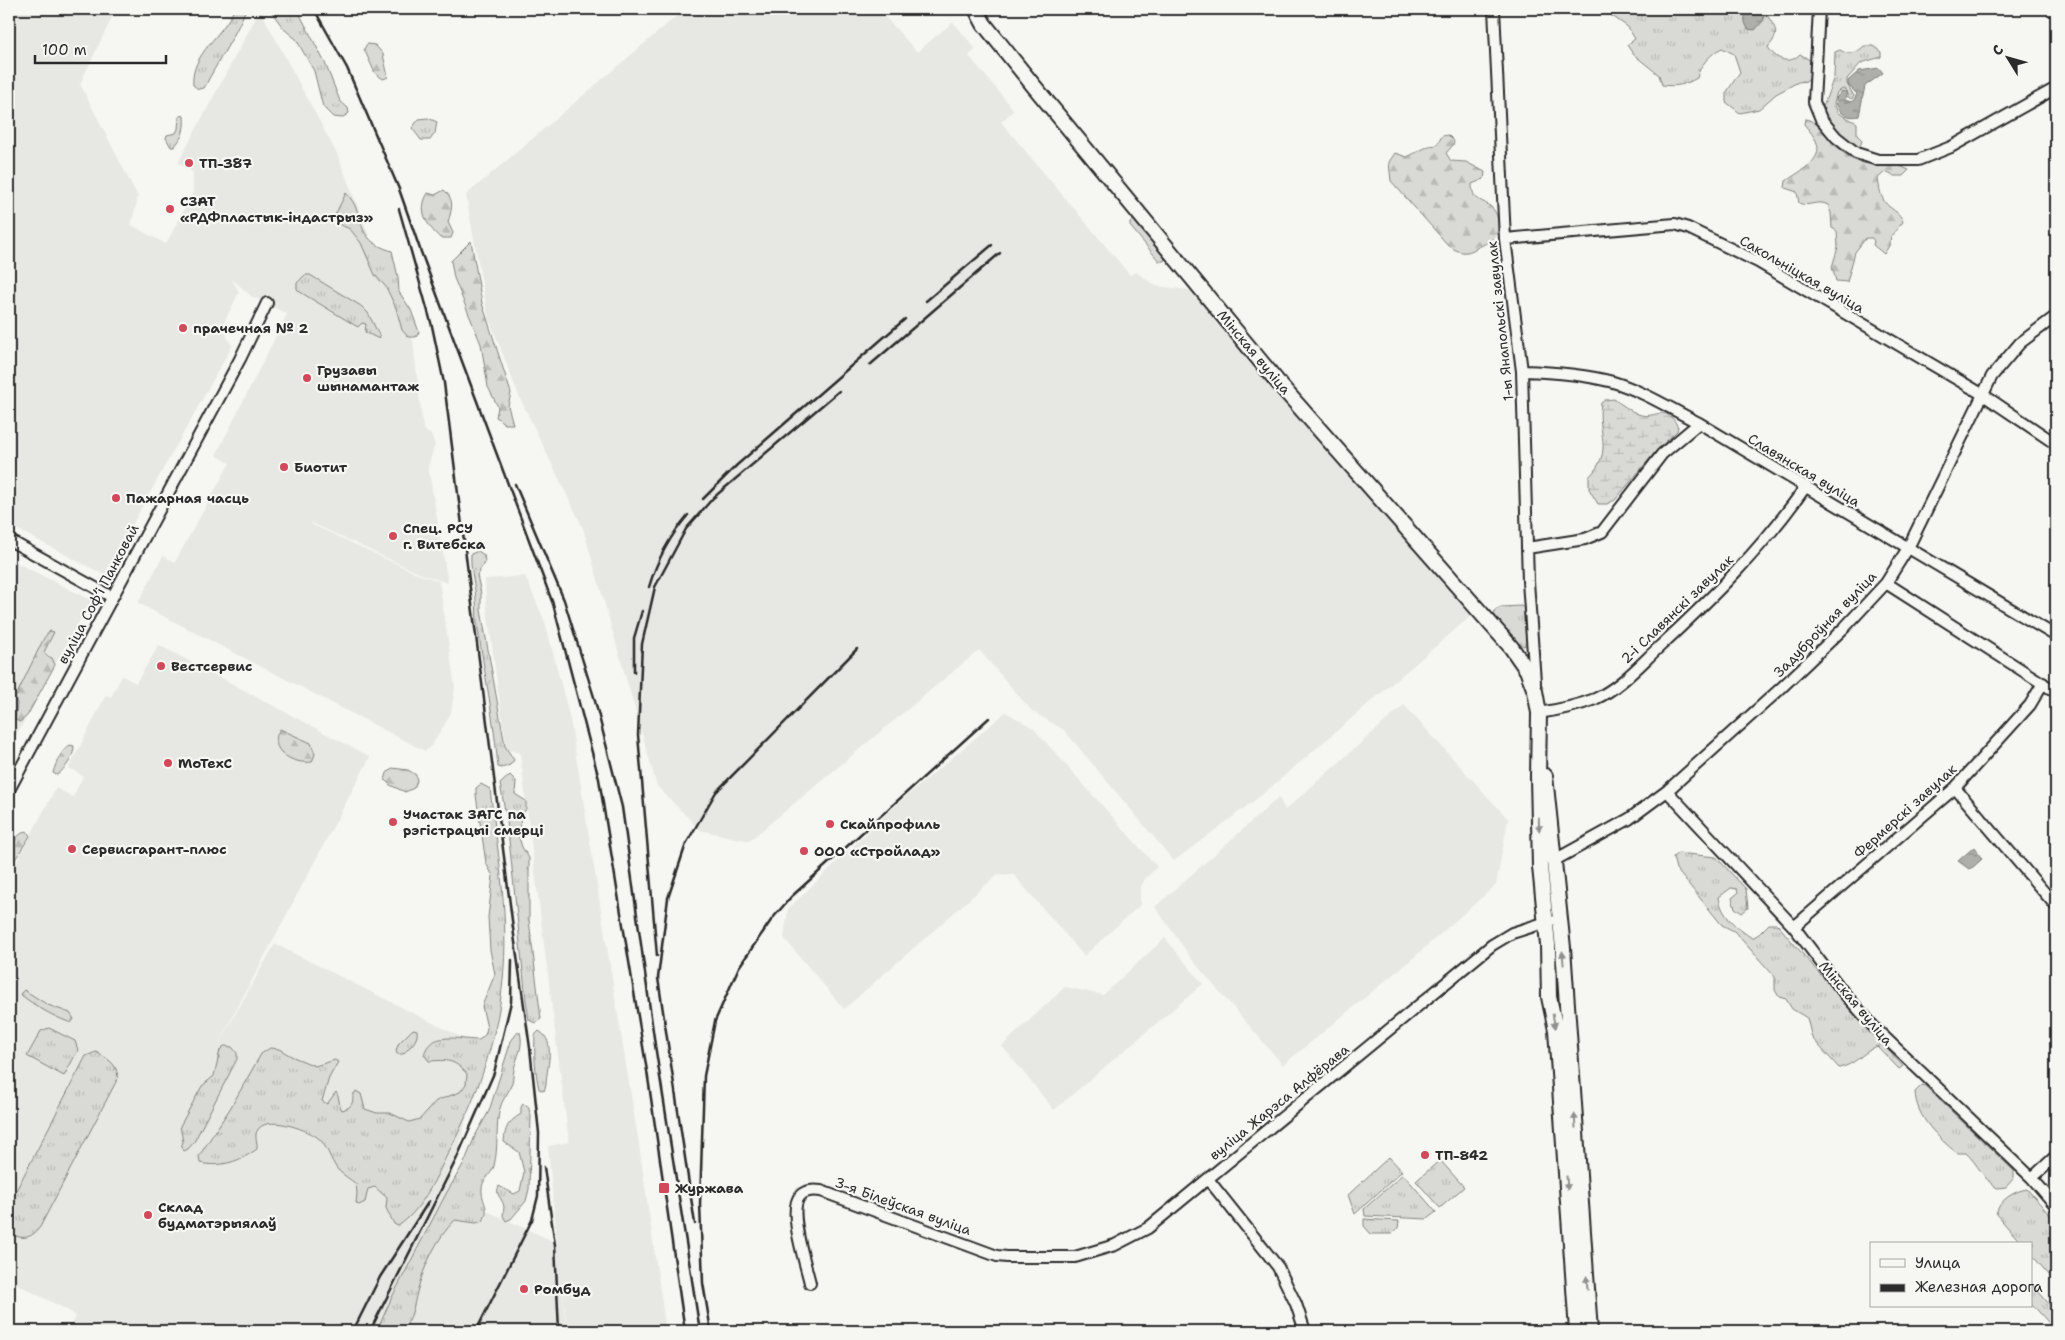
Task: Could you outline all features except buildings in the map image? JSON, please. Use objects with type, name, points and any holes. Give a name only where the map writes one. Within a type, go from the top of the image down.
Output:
[{"type":"main road","name":"Мінская вуліца","points":[[976,9],[984,24],[1033,86],[1281,386],[1521,659],[1535,691],[1539,713],[1540,741]]},
{"type":"main road","points":[[1540,741],[1549,804],[1560,919],[1590,1331]]},
{"type":"main road","points":[[1540,741],[1538,777],[1540,867],[1549,997],[1556,1030],[1577,1331]]},
{"type":"main road","points":[[1540,867],[1553,860]]},
{"type":"street","name":"1-ы Янапольскі завулак","points":[[1494,9],[1505,239],[1522,371],[1527,548],[1535,691]]},
{"type":"street","points":[[1819,9],[1814,102],[1821,119],[1836,137],[1856,153],[1878,160],[1918,160],[1951,147],[2056,88]]},
{"type":"street","name":"Сакольніцкая вуліца","points":[[1505,239],[1675,224],[1688,228],[1758,262],[1982,394],[2056,444]]},
{"type":"street","name":"вуліца Софʼі Панковай","points":[[9,790],[240,359],[267,303]]},
{"type":"street","name":"Задуброўная вуліца","points":[[1553,860],[1629,818],[1667,791],[1779,690],[1845,627],[1886,583],[1908,548],[1992,376],[2010,353],[2037,329],[2056,316]]},
{"type":"street","name":"Славянская вуліца","points":[[1522,371],[1571,373],[1613,382],[1639,392],[1699,423],[2056,636]]},
{"type":"street","points":[[1527,548],[1585,539],[1602,532],[1662,454],[1699,423]]},
{"type":"street","name":"2-і Славянскі завулак","points":[[1539,713],[1566,709],[1596,698],[1618,685],[1711,599],[1781,523],[1806,486]]},
{"type":"street","points":[[9,540],[112,596]]},
{"type":"street","points":[[1886,583],[2056,692]]},
{"type":"street","name":"Фермерскі завулак","points":[[1794,927],[1955,788],[2030,705],[2043,683]]},
{"type":"street","points":[[1955,788],[2056,906]]},
{"type":"street","name":"Мінская вуліца","points":[[1667,791],[1794,927],[1844,993],[1874,1027],[2032,1178],[2056,1206]]},
{"type":"street","name":"вуліца Жарэса Алфёрава","points":[[997,1256],[1075,1257],[1115,1245],[1148,1228],[1492,945],[1512,933],[1560,919]]},
{"type":"street","points":[[2032,1178],[2056,1156]]},
{"type":"street","points":[[1208,1179],[1278,1267],[1296,1304],[1305,1331]]},
{"type":"street","name":"3-я Білеўская вуліца","points":[[810,1283],[796,1220],[796,1205],[800,1196],[809,1190],[821,1191],[997,1256]]},
{"type":"shaded area","points":[[9,9],[116,9],[80,84],[138,197],[131,225],[166,244],[193,192],[193,172],[178,163],[260,10],[337,154],[399,312],[413,341],[423,429],[431,435],[435,445],[428,466],[448,583],[421,574],[312,523],[314,519],[311,524],[420,575],[439,581],[455,687],[451,713],[431,747],[425,751],[138,603],[163,556],[175,562],[230,463],[216,455],[287,314],[251,296],[232,279],[239,292],[222,327],[232,346],[104,575],[9,525]]},
{"type":"shaded area","points":[[685,9],[878,9],[917,52],[953,22],[976,49],[969,56],[1014,110],[1001,122],[1130,275],[1136,272],[1156,286],[1190,290],[1471,616],[1263,794],[1174,861],[1064,730],[1032,711],[979,650],[749,841],[700,830],[657,786],[583,528],[519,396],[488,316],[466,195]]},
{"type":"shaded area","points":[[9,559],[91,600],[9,748]]},
{"type":"shaded area","points":[[525,576],[545,622],[570,719],[639,1145],[666,1331],[567,1331],[562,1283],[566,1331],[68,1331],[76,1317],[71,1312],[9,1280],[9,876],[56,788],[73,797],[83,776],[69,768],[106,695],[111,697],[122,676],[136,683],[159,645],[370,757],[216,1048],[275,944],[483,1048],[448,1193],[557,1243],[548,1146],[569,1142],[520,753],[506,749],[486,601],[485,579]]},
{"type":"shaded area","points":[[1404,705],[1508,819],[1496,885],[1413,958],[1283,1065],[1194,962],[1155,907],[1279,797],[1285,810]]},
{"type":"shaded area","points":[[1006,712],[1033,728],[1157,867],[1144,880],[1140,889],[1140,905],[1084,956],[1014,875],[998,874],[844,1009],[784,938],[788,909],[894,807]]},
{"type":"shaded area","points":[[1165,938],[1203,984],[1054,1110],[1002,1046],[1065,987],[1103,995]]},
{"type":"green space","points":[[234,9],[246,9],[232,39],[204,88],[198,89],[193,85],[193,74],[197,64]]},
{"type":"green space","points":[[271,9],[297,9],[325,63],[340,101],[348,108],[349,113],[342,118],[333,117],[323,107],[314,71],[296,39],[284,29]]},
{"type":"green space","points":[[1602,9],[1749,9],[1746,12],[1764,15],[1760,9],[1764,9],[1776,32],[1773,41],[1768,47],[1774,55],[1782,60],[1791,60],[1800,54],[1811,61],[1812,73],[1808,81],[1798,82],[1776,94],[1759,109],[1740,113],[1726,102],[1726,93],[1740,72],[1734,54],[1722,48],[1706,60],[1697,78],[1680,85],[1662,85],[1659,75],[1633,54],[1627,45],[1635,39],[1628,27]]},
{"type":"green space","points":[[367,44],[375,45],[383,54],[388,77],[383,79],[375,73],[364,49]]},
{"type":"green space","points":[[1864,46],[1874,46],[1881,52],[1881,57],[1861,63],[1847,79],[1847,84],[1854,96],[1852,99],[1848,97],[1846,90],[1843,89],[1837,92],[1834,103],[1838,113],[1857,123],[1857,135],[1862,140],[1858,147],[1839,135],[1823,107],[1834,77],[1835,52],[1840,50],[1853,53]]},
{"type":"green space","points":[[181,115],[184,116],[183,133],[174,147],[171,147],[166,138],[167,135],[176,133]]},
{"type":"green space","points":[[428,118],[437,122],[435,133],[430,140],[421,140],[412,128],[419,119]]},
{"type":"green space","points":[[1805,119],[1811,121],[1822,130],[1840,150],[1852,159],[1866,164],[1895,165],[1909,170],[1903,176],[1894,176],[1885,172],[1878,178],[1884,201],[1900,215],[1903,222],[1891,236],[1890,244],[1884,254],[1873,245],[1874,241],[1872,238],[1866,238],[1855,252],[1847,282],[1836,281],[1832,267],[1838,247],[1837,231],[1832,228],[1831,213],[1828,205],[1824,203],[1806,205],[1799,203],[1797,192],[1785,188],[1786,181],[1811,163],[1818,152],[1814,137],[1804,124]]},
{"type":"green space","points":[[1448,135],[1454,141],[1446,153],[1451,161],[1466,162],[1485,172],[1484,179],[1472,184],[1473,193],[1493,209],[1498,219],[1496,235],[1488,242],[1466,252],[1457,251],[1448,245],[1391,181],[1389,162],[1395,153],[1407,157],[1429,146],[1437,145],[1442,136]]},
{"type":"green space","points":[[444,190],[451,201],[448,222],[453,233],[451,238],[440,238],[431,228],[425,217],[423,206],[428,193],[435,195]]},
{"type":"green space","points":[[346,193],[353,201],[365,233],[379,246],[392,251],[398,277],[399,292],[411,310],[419,332],[416,337],[408,337],[402,330],[396,308],[386,287],[375,275],[361,243],[350,229],[336,223],[334,217]]},
{"type":"green space","points":[[1133,220],[1164,254],[1164,261],[1159,261],[1130,226]]},
{"type":"green space","points":[[471,241],[482,303],[511,393],[508,406],[513,424],[505,424],[496,417],[498,407],[488,387],[481,344],[454,278],[451,261]]},
{"type":"green space","points":[[305,275],[310,275],[361,306],[368,313],[380,337],[379,339],[365,332],[366,324],[362,323],[358,327],[300,292],[297,289],[297,283]]},
{"type":"green space","points":[[1614,399],[1628,409],[1644,416],[1660,413],[1669,415],[1678,427],[1677,431],[1657,450],[1615,500],[1607,504],[1598,504],[1589,489],[1589,477],[1597,467],[1603,450],[1601,403],[1605,400]]},
{"type":"green space","points":[[478,551],[484,555],[485,561],[477,575],[481,594],[481,610],[505,746],[514,760],[510,765],[502,768],[498,767],[477,623],[471,554]]},
{"type":"green space","points":[[1521,606],[1524,608],[1527,644],[1524,646],[1516,642],[1494,614],[1495,610],[1501,607]]},
{"type":"green space","points":[[50,631],[54,632],[44,652],[52,658],[55,665],[27,716],[20,722],[15,720],[17,704],[15,698],[44,638]]},
{"type":"green space","points":[[280,729],[311,743],[315,754],[312,762],[297,761],[279,749],[276,743]]},
{"type":"green space","points":[[70,745],[74,746],[69,762],[57,775],[53,773],[59,757]]},
{"type":"green space","points":[[392,768],[408,770],[416,775],[417,781],[414,788],[405,792],[390,785],[385,780],[387,773]]},
{"type":"green space","points":[[510,775],[516,781],[515,794],[526,801],[526,809],[522,815],[518,834],[522,847],[529,858],[529,920],[541,1019],[535,1023],[529,1020],[526,1000],[507,821],[500,784]]},
{"type":"green space","points":[[481,784],[490,789],[501,878],[505,945],[502,992],[486,1064],[478,1087],[458,1133],[420,1204],[398,1226],[394,1224],[386,1208],[387,1198],[375,1187],[368,1189],[365,1202],[359,1205],[356,1203],[356,1184],[338,1170],[326,1148],[317,1137],[304,1130],[277,1123],[262,1126],[257,1131],[257,1149],[244,1157],[223,1164],[200,1163],[199,1156],[231,1107],[261,1054],[270,1048],[279,1049],[315,1066],[335,1060],[338,1062],[329,1078],[322,1101],[327,1104],[336,1092],[342,1110],[351,1105],[356,1091],[361,1094],[365,1109],[377,1113],[390,1113],[409,1122],[420,1119],[436,1101],[460,1092],[466,1084],[467,1074],[454,1063],[429,1061],[424,1055],[427,1047],[439,1039],[479,1040],[485,1035],[487,1028],[482,1006],[495,974],[490,950],[488,917],[493,876],[486,863],[476,795],[476,788]]},
{"type":"green space","points":[[27,831],[30,836],[9,869],[10,852],[14,841]]},
{"type":"green space","points":[[1678,853],[1716,857],[1746,889],[1748,908],[1742,913],[1735,908],[1732,898],[1738,893],[1737,889],[1731,888],[1719,897],[1726,916],[1752,938],[1769,924],[1777,924],[1855,1015],[1903,1066],[1899,1069],[1877,1046],[1854,1062],[1839,1068],[1812,1038],[1807,1018],[1792,1009],[1786,999],[1779,997],[1775,990],[1775,977],[1734,931],[1722,925],[1676,869],[1673,857]]},
{"type":"green space","points":[[24,990],[48,1005],[70,1013],[74,1019],[71,1023],[44,1010],[20,994]]},
{"type":"green space","points":[[49,1028],[75,1041],[78,1050],[64,1076],[27,1056],[41,1031]]},
{"type":"green space","points":[[413,1029],[417,1030],[417,1037],[403,1054],[397,1054],[396,1050],[399,1043]]},
{"type":"green space","points":[[539,1031],[548,1041],[549,1048],[544,1091],[539,1089],[535,1062],[535,1035]]},
{"type":"green space","points":[[520,1032],[521,1037],[521,1047],[511,1086],[500,1108],[494,1166],[482,1185],[486,1208],[483,1221],[476,1223],[455,1220],[448,1227],[436,1244],[427,1263],[406,1326],[402,1331],[377,1331],[391,1299],[465,1161],[475,1136],[489,1111],[511,1041]]},
{"type":"green space","points":[[224,1046],[232,1047],[237,1053],[237,1059],[194,1142],[184,1151],[181,1147],[183,1142],[180,1126],[202,1086],[214,1076],[220,1050]]},
{"type":"green space","points":[[96,1052],[114,1065],[118,1078],[40,1227],[33,1234],[26,1237],[9,1233],[9,1204],[86,1056]]},
{"type":"green space","points":[[1922,1085],[2014,1171],[2014,1178],[2006,1187],[1997,1188],[1984,1176],[1966,1153],[1957,1153],[1929,1126],[1916,1101],[1915,1092]]},
{"type":"green space","points":[[523,1104],[528,1106],[531,1116],[529,1189],[526,1201],[511,1219],[506,1221],[503,1216],[504,1207],[498,1194],[499,1186],[514,1194],[520,1191],[524,1172],[519,1152],[504,1142],[504,1137],[508,1125],[521,1114]]},
{"type":"green space","points":[[1389,1157],[1402,1171],[1355,1214],[1348,1195]]},
{"type":"green space","points":[[1440,1160],[1464,1187],[1440,1208],[1416,1181]]},
{"type":"green space","points":[[1403,1174],[1436,1212],[1427,1219],[1365,1216],[1364,1209]]},
{"type":"green space","points":[[2027,1189],[2056,1222],[2056,1283],[2032,1255],[2032,1242],[2020,1242],[1996,1214],[2000,1204],[2017,1192]]},
{"type":"green space","points":[[1364,1219],[1399,1221],[1398,1228],[1392,1234],[1371,1234],[1364,1226]]},
{"type":"green space","points":[[2032,1284],[2056,1312],[2056,1331],[2032,1304]]},
{"type":"water","points":[[1749,9],[1760,9],[1764,15],[1763,21],[1755,30],[1748,29],[1746,24],[1745,17]]},
{"type":"water","points":[[1879,68],[1883,73],[1865,86],[1859,116],[1846,115],[1840,111],[1836,98],[1842,91],[1847,92],[1845,100],[1851,102],[1857,94],[1848,85],[1848,81],[1859,71]]},
{"type":"water","points":[[1974,847],[1982,859],[1969,869],[1958,861]]},
{"type":"railway","points":[[314,9],[347,68],[399,189],[553,604],[599,779],[647,1071],[685,1331]]},
{"type":"railway","points":[[399,209],[432,326],[444,383],[530,1048],[539,1133],[538,1196],[532,1220],[476,1331]]},
{"type":"railway","points":[[926,301],[992,245]]},
{"type":"railway","points":[[870,365],[1000,253]]},
{"type":"railway","points":[[703,499],[737,465],[905,319]]},
{"type":"railway","points":[[657,956],[638,735],[642,644],[655,587],[686,529],[713,498],[839,391]]},
{"type":"railway","points":[[515,484],[564,600],[594,697],[622,807],[655,1045],[700,1331]]},
{"type":"railway","points":[[649,587],[665,549],[675,531],[688,515]]},
{"type":"railway","points":[[634,672],[634,638],[642,611]]},
{"type":"railway","points":[[695,1224],[658,978],[668,898],[686,844],[716,792],[857,649]]},
{"type":"railway","points":[[711,1331],[703,1283],[700,1204],[704,1076],[715,1021],[739,967],[772,919],[791,897],[989,718]]},
{"type":"railway","points":[[370,1331],[456,1160],[494,1073],[511,1002],[512,960]]},
{"type":"railway","points":[[544,1167],[555,1245],[559,1331]]},
{"type":"railway","points":[[353,1331],[380,1277],[429,1201]]},
{"type":"place","name":"ТП-387","points":[[189,163]]},
{"type":"place","name":"СЗАТ «РДФпластык-індастрыз»","points":[[170,209]]},
{"type":"place","name":"прачечная № 2","points":[[183,328]]},
{"type":"place","name":"Грузавы шынамантаж","points":[[307,378]]},
{"type":"place","name":"Биотит","points":[[284,467]]},
{"type":"place","name":"Пажарная часць","points":[[116,498]]},
{"type":"place","name":"Спец. РСУ г. Витебска","points":[[393,536]]},
{"type":"place","name":"Вестсервис","points":[[161,666]]},
{"type":"place","name":"MoTexC","points":[[168,763]]},
{"type":"place","name":"Участак ЗАГС па рэгістрацыі смерці","points":[[393,822]]},
{"type":"place","name":"Скайпрофиль","points":[[830,824]]},
{"type":"place","name":"Сервисгарант-плюс","points":[[72,849]]},
{"type":"place","name":"ООО «Стройлад»","points":[[804,851]]},
{"type":"place","name":"ТП-842","points":[[1425,1155]]},
{"type":"place","name":"Журжава","points":[[664,1188]]},
{"type":"place","name":"Склад будматэрыялаў","points":[[148,1215]]},
{"type":"place","name":"Ромбуд","points":[[524,1289]]}]
